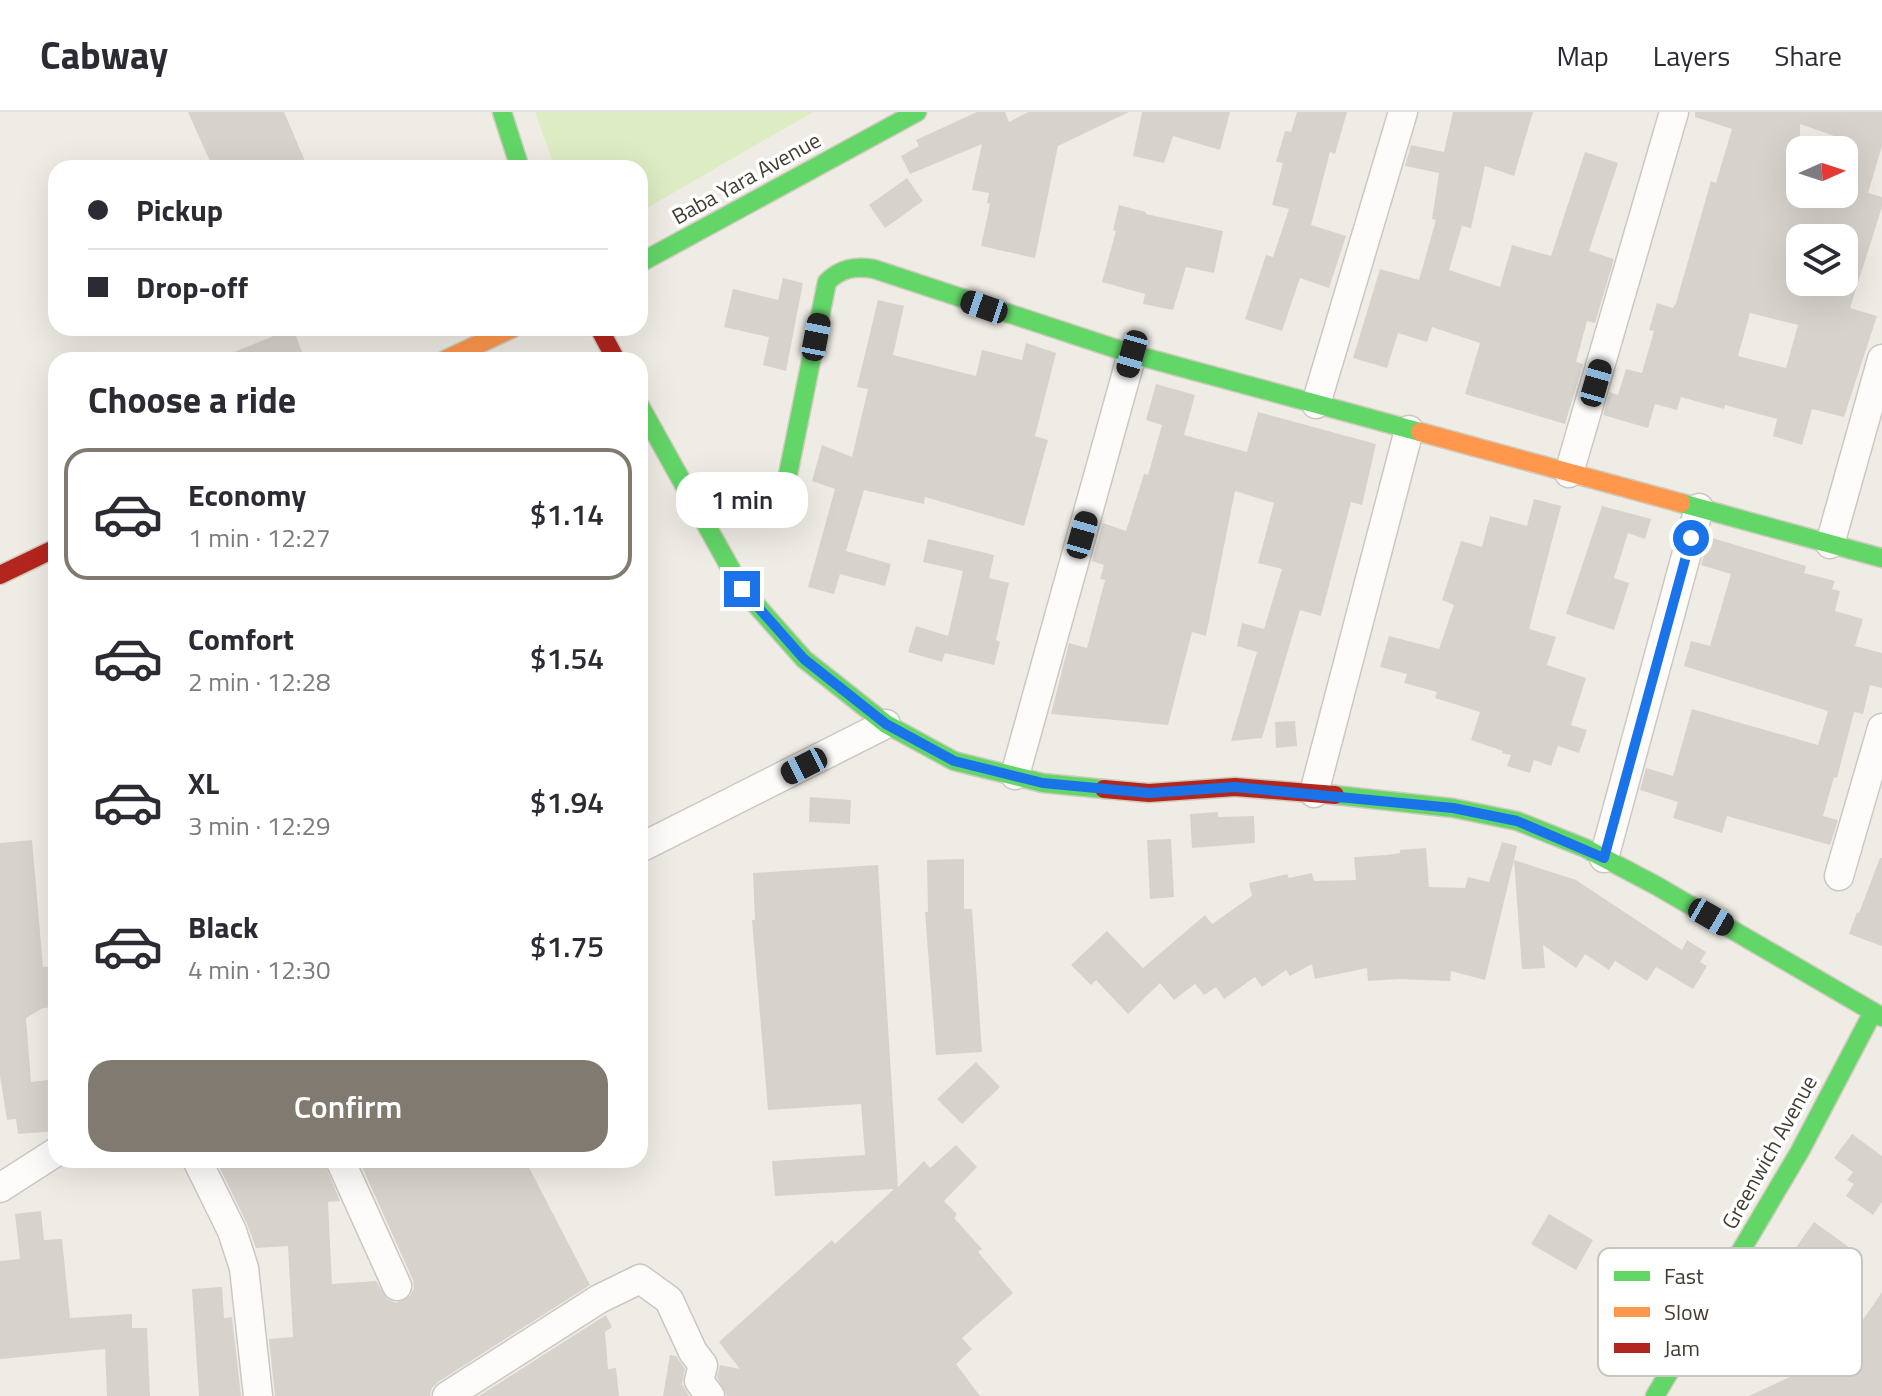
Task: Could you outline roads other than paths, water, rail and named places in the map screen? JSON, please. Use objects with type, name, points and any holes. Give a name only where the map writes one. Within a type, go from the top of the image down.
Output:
[{"type":"street","points":[[502,112],[517,160]]},
{"type":"street","name":"Baba Yara Avenue","points":[[648,259],[917,112]]},
{"type":"street","points":[[1316,404],[1403,112]]},
{"type":"street","points":[[1569,473],[1674,112]]},
{"type":"street","points":[[782,504],[827,282],[846,267],[874,269],[1132,354],[1882,558]]},
{"type":"street","points":[[462,352],[496,336]]},
{"type":"street","points":[[1015,775],[1132,354]]},
{"type":"street","points":[[1830,544],[1882,359]]},
{"type":"street","points":[[648,420],[742,589],[804,659],[886,724],[954,761],[1043,783],[1149,793],[1235,787],[1314,793],[1453,808],[1517,821],[1604,858],[1657,886],[1878,1014]]},
{"type":"street","points":[[1314,793],[1409,430]]},
{"type":"street","points":[[1604,858],[1699,508]]},
{"type":"street","points":[[0,575],[48,552]]},
{"type":"street","points":[[648,844],[886,724]]},
{"type":"street","points":[[1839,876],[1882,728]]},
{"type":"street","name":"Greenwich Avenue","points":[[1743,1248],[1878,1014]]},
{"type":"street","points":[[0,1188],[48,1157]]},
{"type":"street","points":[[201,1168],[239,1250],[258,1396]]},
{"type":"street","points":[[344,1168],[397,1286]]},
{"type":"street","points":[[447,1396],[599,1299],[640,1279],[669,1300],[693,1352],[703,1365],[699,1381],[710,1396]]},
{"type":"street","name":"Greenwich Avenue","points":[[1655,1396],[1667,1376]]}]
